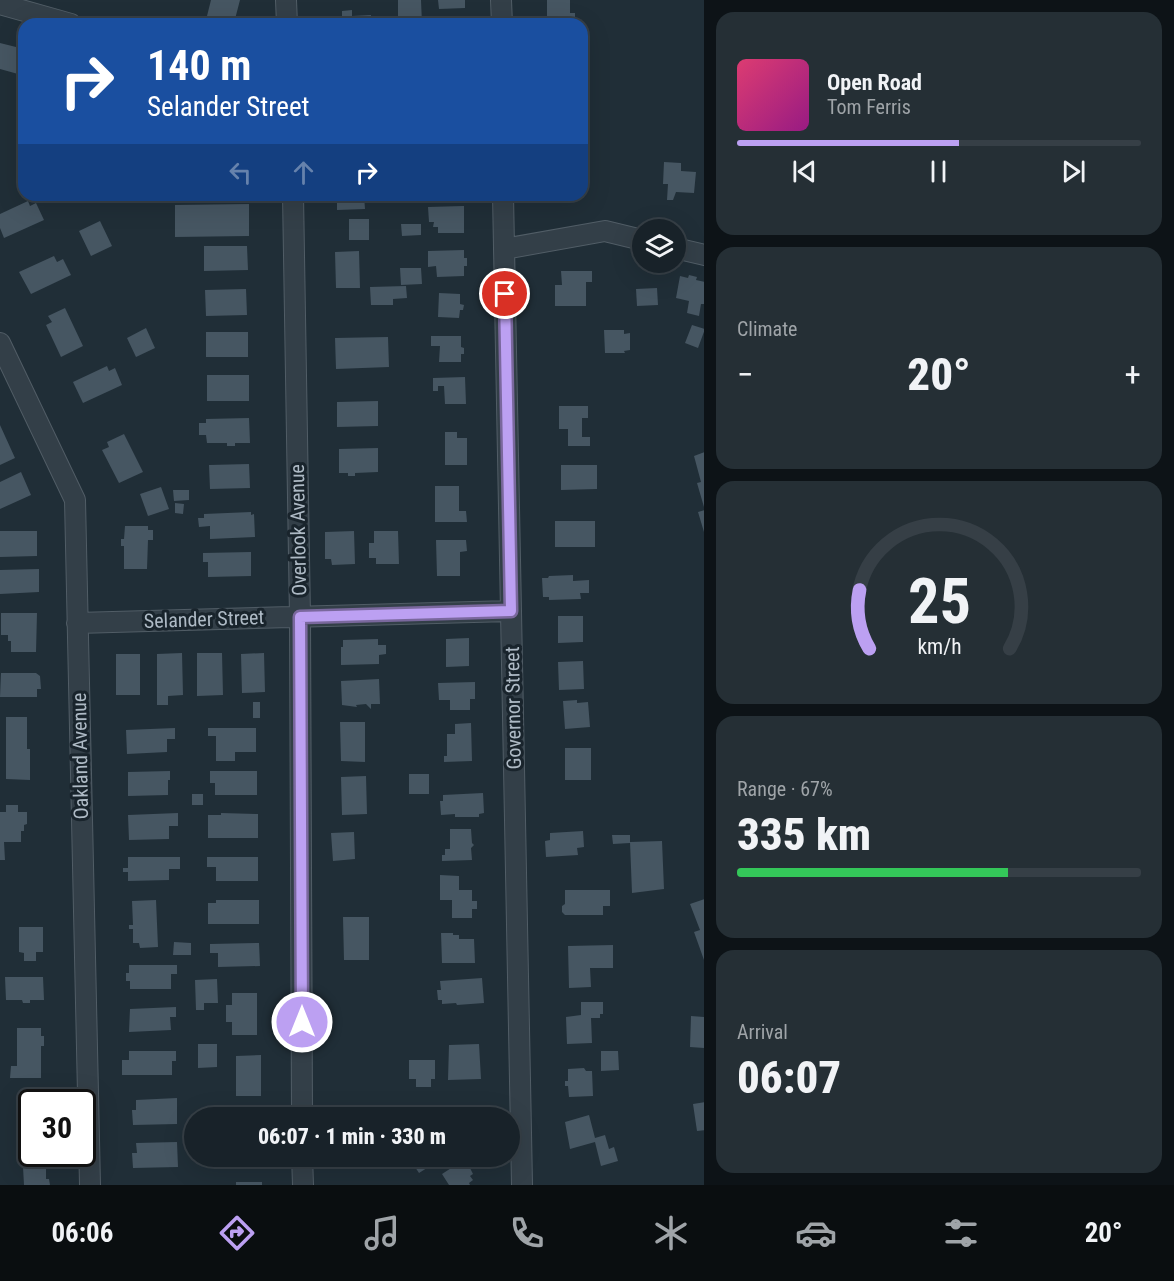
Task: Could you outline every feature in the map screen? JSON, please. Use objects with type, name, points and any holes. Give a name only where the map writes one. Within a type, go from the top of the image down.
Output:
[{"type":"street","points":[[286,0],[287,18]]},
{"type":"street","points":[[501,0],[502,18]]},
{"type":"street","points":[[0,4],[50,18]]},
{"type":"street","name":"Overlook Avenue","points":[[292,201],[300,617],[302,1107]]},
{"type":"street","name":"Governor Street","points":[[503,201],[522,1185]]},
{"type":"street","points":[[504,249],[605,231],[632,238]]},
{"type":"street","points":[[686,251],[704,255]]},
{"type":"street","name":"Oakland Avenue","points":[[0,343],[75,500],[90,1185]]},
{"type":"street","name":"Selander Street","points":[[77,623],[511,611]]},
{"type":"street","points":[[302,1167],[303,1185]]},
{"type":"building","points":[[211,0],[240,0],[235,18],[207,16]]},
{"type":"building","points":[[398,0],[421,0],[422,18],[398,18]]},
{"type":"building","points":[[438,0],[465,0],[465,8],[439,9]]},
{"type":"building","points":[[547,0],[570,0],[570,13],[575,13],[575,18],[547,18]]},
{"type":"building","points":[[352,10],[352,16],[371,15],[371,18],[332,18],[342,17],[342,11]]},
{"type":"building","points":[[0,43],[18,48],[18,74],[0,69]]},
{"type":"building","points":[[664,162],[681,163],[681,171],[696,172],[694,193],[676,192],[673,200],[667,200],[668,184],[663,184]]},
{"type":"building","points":[[28,201],[30,206],[36,203],[44,220],[4,238],[0,228],[0,214]]},
{"type":"building","points":[[337,201],[364,201],[365,209],[337,210]]},
{"type":"building","points":[[545,201],[568,201],[568,202]]},
{"type":"building","points":[[249,204],[249,236],[175,237],[175,205]]},
{"type":"building","points":[[464,206],[464,233],[438,233],[438,227],[433,227],[434,222],[429,222],[428,207]]},
{"type":"building","points":[[349,219],[369,219],[369,240],[349,240]]},
{"type":"building","points":[[100,221],[112,246],[91,256],[79,231]]},
{"type":"building","points":[[401,224],[421,224],[421,235],[402,236]]},
{"type":"building","points":[[204,246],[247,246],[248,270],[204,271]]},
{"type":"building","points":[[464,250],[467,266],[464,266],[464,276],[437,277],[436,266],[428,267],[428,251]]},
{"type":"building","points":[[359,251],[360,288],[336,288],[335,252]]},
{"type":"building","points":[[54,256],[57,262],[63,259],[71,275],[31,294],[19,272]]},
{"type":"building","points":[[400,268],[421,268],[422,284],[401,285]]},
{"type":"building","points":[[561,271],[592,271],[592,282],[586,282],[586,306],[555,306],[555,285],[562,285]]},
{"type":"building","points":[[689,275],[704,282],[704,304],[701,304],[699,316],[687,313],[689,301],[676,298],[680,276],[688,278]]},
{"type":"building","points":[[406,286],[407,298],[393,299],[393,305],[371,305],[370,287]]},
{"type":"building","points":[[657,288],[658,305],[637,306],[636,289]]},
{"type":"building","points":[[246,289],[247,315],[206,316],[205,290]]},
{"type":"building","points":[[439,293],[460,294],[460,304],[464,305],[463,310],[460,310],[459,318],[438,317]]},
{"type":"building","points":[[65,308],[83,346],[61,357],[46,325],[52,322],[48,316]]},
{"type":"building","points":[[692,325],[704,329],[698,348],[685,343]]},
{"type":"building","points":[[146,328],[155,348],[136,357],[127,338]]},
{"type":"building","points":[[604,330],[624,330],[624,334],[630,333],[630,350],[624,351],[625,353],[605,353]]},
{"type":"building","points":[[206,332],[248,332],[248,357],[206,357]]},
{"type":"building","points":[[431,336],[461,336],[461,347],[464,348],[464,354],[461,354],[461,362],[439,362],[440,346],[431,346]]},
{"type":"building","points":[[388,337],[389,367],[336,369],[335,338]]},
{"type":"building","points":[[107,366],[109,371],[115,368],[122,385],[83,403],[73,382]]},
{"type":"building","points":[[207,375],[249,375],[249,401],[207,401]]},
{"type":"building","points":[[465,377],[466,404],[445,404],[444,386],[438,386],[438,391],[433,391],[433,378]]},
{"type":"building","points":[[378,401],[378,426],[337,427],[337,402]]},
{"type":"building","points":[[559,406],[588,406],[588,418],[582,418],[582,437],[590,437],[590,446],[568,446],[568,429],[559,429]]},
{"type":"building","points":[[249,418],[250,443],[235,443],[235,446],[227,446],[227,443],[207,443],[206,435],[199,435],[199,423],[206,423],[206,419]]},
{"type":"building","points":[[0,425],[15,458],[0,465]]},
{"type":"building","points":[[445,432],[457,432],[457,438],[467,438],[467,465],[445,465]]},
{"type":"building","points":[[124,434],[143,472],[119,483],[102,450],[109,447],[107,442]]},
{"type":"building","points":[[378,448],[378,472],[355,473],[355,476],[339,473],[339,449]]},
{"type":"building","points":[[704,452],[704,507],[697,483],[701,482],[694,456]]},
{"type":"building","points":[[249,464],[250,488],[210,489],[209,465]]},
{"type":"building","points":[[561,465],[597,465],[597,489],[561,490]]},
{"type":"building","points":[[21,472],[31,495],[0,509],[0,482]]},
{"type":"building","points":[[435,486],[459,486],[459,511],[466,511],[467,522],[435,522]]},
{"type":"building","points":[[161,487],[169,509],[148,516],[140,494]]},
{"type":"building","points":[[173,490],[189,490],[189,500],[174,501]]},
{"type":"building","points":[[175,503],[184,504],[183,514],[175,513]]},
{"type":"building","points":[[704,510],[704,532],[698,512]]},
{"type":"building","points":[[251,512],[251,515],[254,514],[255,537],[210,539],[210,526],[199,527],[198,518],[204,518],[204,514]]},
{"type":"building","points":[[555,521],[595,521],[595,547],[555,547]]},
{"type":"building","points":[[125,526],[148,526],[148,530],[153,530],[153,540],[148,540],[147,569],[124,569],[124,546],[121,546],[121,539],[124,539]]},
{"type":"building","points":[[0,531],[37,531],[37,556],[0,557]]},
{"type":"building","points":[[354,531],[355,564],[332,565],[331,559],[325,559],[325,532]]},
{"type":"building","points":[[374,531],[398,531],[399,564],[376,564],[376,558],[369,558],[369,543],[374,543]]},
{"type":"building","points":[[436,540],[466,540],[467,551],[460,552],[460,576],[437,576]]},
{"type":"building","points":[[251,552],[251,576],[208,577],[208,562],[203,562],[203,553]]},
{"type":"building","points":[[39,569],[39,592],[0,594],[0,570]]},
{"type":"building","points":[[573,575],[573,581],[589,580],[589,593],[580,593],[581,599],[549,600],[549,597],[543,597],[542,578]]},
{"type":"building","points":[[1,613],[37,613],[36,652],[11,652],[11,641],[8,641],[8,635],[1,635]]},
{"type":"building","points":[[558,616],[583,616],[583,642],[558,643]]},
{"type":"building","points":[[469,638],[469,666],[446,667],[446,639]]},
{"type":"building","points":[[378,639],[378,645],[386,645],[386,654],[379,655],[379,664],[341,665],[343,640]]},
{"type":"building","points":[[182,653],[183,695],[168,696],[168,705],[157,705],[157,654]]},
{"type":"building","points":[[197,653],[222,653],[223,695],[197,696]]},
{"type":"building","points":[[264,653],[265,692],[242,693],[241,654]]},
{"type":"building","points":[[116,654],[140,654],[140,695],[116,695]]},
{"type":"building","points":[[583,661],[584,689],[559,690],[558,662]]},
{"type":"building","points":[[1,673],[36,673],[40,676],[41,689],[37,689],[37,697],[0,697]]},
{"type":"building","points":[[379,679],[380,704],[371,704],[371,709],[366,704],[356,705],[357,707],[342,705],[341,681]]},
{"type":"building","points":[[475,682],[475,699],[470,699],[470,710],[450,710],[450,700],[439,700],[438,683]]},
{"type":"building","points":[[577,700],[577,703],[588,702],[590,727],[565,729],[563,701]]},
{"type":"building","points":[[253,702],[260,702],[260,718],[253,718]]},
{"type":"building","points":[[6,717],[27,717],[30,780],[6,779]]},
{"type":"building","points":[[340,722],[365,722],[365,762],[341,761]]},
{"type":"building","points":[[471,723],[472,761],[444,762],[444,756],[447,756],[447,734],[455,734],[455,724]]},
{"type":"building","points":[[175,728],[175,739],[167,739],[167,752],[127,754],[126,730]]},
{"type":"building","points":[[208,728],[256,728],[256,752],[235,752],[235,761],[216,761],[216,736],[208,736]]},
{"type":"building","points":[[565,748],[591,748],[591,780],[565,780]]},
{"type":"building","points":[[170,771],[168,795],[128,796],[128,772]]},
{"type":"building","points":[[210,771],[257,771],[257,795],[215,795],[215,783],[210,783]]},
{"type":"building","points":[[409,774],[429,774],[429,794],[409,794]]},
{"type":"building","points":[[366,776],[367,814],[342,815],[341,777]]},
{"type":"building","points":[[483,793],[484,813],[479,814],[479,817],[441,815],[440,801],[443,801],[443,795]]},
{"type":"building","points":[[192,794],[203,794],[203,805],[192,805]]},
{"type":"building","points":[[6,805],[18,805],[18,812],[27,812],[27,824],[24,825],[24,831],[21,831],[21,842],[4,842],[5,860],[0,860],[0,812],[6,812]]},
{"type":"building","points":[[178,813],[178,826],[169,826],[169,839],[129,840],[128,815]]},
{"type":"building","points":[[221,813],[258,814],[258,838],[208,838],[208,815],[221,815]]},
{"type":"building","points":[[450,829],[471,829],[474,845],[471,848],[472,860],[442,861],[445,849],[450,849]]},
{"type":"building","points":[[583,831],[584,847],[577,848],[578,855],[546,857],[545,841],[550,840],[550,833]]},
{"type":"building","points":[[354,832],[355,859],[333,861],[331,833]]},
{"type":"building","points":[[612,835],[630,835],[630,843],[613,844]]},
{"type":"building","points":[[662,841],[664,889],[632,893],[630,842]]},
{"type":"building","points":[[128,857],[180,857],[180,869],[169,869],[169,880],[128,881],[128,872],[123,872],[123,868],[128,868]]},
{"type":"building","points":[[207,857],[258,857],[258,881],[216,881],[216,867],[207,867]]},
{"type":"building","points":[[440,875],[459,876],[459,890],[472,890],[472,901],[477,901],[477,909],[472,909],[472,918],[452,918],[452,900],[440,900]]},
{"type":"building","points":[[565,890],[610,890],[610,906],[603,906],[603,915],[565,915],[562,912],[562,906],[565,904]]},
{"type":"building","points":[[704,899],[704,960],[694,932],[700,930],[690,904]]},
{"type":"building","points":[[156,900],[158,947],[140,948],[139,943],[133,943],[133,929],[129,929],[129,925],[133,925],[132,901]]},
{"type":"building","points":[[216,900],[259,900],[259,924],[208,924],[208,903],[216,903]]},
{"type":"building","points":[[343,917],[369,917],[369,960],[344,960]]},
{"type":"building","points":[[19,927],[43,927],[43,952],[36,952],[36,961],[24,961],[24,953],[19,952]]},
{"type":"building","points":[[441,933],[459,935],[459,939],[474,939],[475,963],[442,963]]},
{"type":"building","points":[[174,942],[191,943],[191,955],[173,955]]},
{"type":"building","points":[[259,943],[260,966],[218,967],[218,953],[210,953],[210,944]]},
{"type":"building","points":[[613,945],[613,968],[590,968],[591,987],[569,988],[568,946]]},
{"type":"building","points":[[129,965],[177,965],[177,974],[171,974],[171,989],[130,989],[130,981],[126,981]]},
{"type":"building","points":[[5,977],[43,977],[44,1000],[30,1000],[30,1003],[23,1003],[22,1000],[6,1000]]},
{"type":"building","points":[[482,978],[484,1003],[457,1005],[456,1003],[442,1004],[442,1000],[438,1000],[437,990],[441,990],[440,981]]},
{"type":"building","points":[[217,979],[218,1003],[204,1003],[204,1010],[196,1010],[195,980]]},
{"type":"building","points":[[232,993],[257,993],[257,1035],[232,1035],[232,1022],[226,1022],[226,1005],[232,1005]]},
{"type":"building","points":[[581,1002],[603,1002],[603,1014],[600,1014],[600,1018],[591,1018],[592,1043],[567,1044],[566,1017],[581,1015]]},
{"type":"building","points":[[176,1007],[176,1017],[170,1017],[171,1030],[129,1032],[130,1009]]},
{"type":"building","points":[[691,1016],[704,1017],[704,1048],[690,1047]]},
{"type":"building","points":[[17,1028],[41,1028],[44,1046],[41,1046],[41,1078],[10,1078],[11,1066],[17,1066]]},
{"type":"building","points":[[198,1044],[217,1044],[217,1067],[198,1068]]},
{"type":"building","points":[[479,1044],[481,1079],[448,1080],[449,1045]]},
{"type":"building","points":[[129,1051],[176,1051],[176,1061],[172,1061],[172,1075],[122,1075],[122,1060],[129,1060]]},
{"type":"building","points":[[601,1051],[618,1051],[619,1070],[601,1071]]},
{"type":"building","points":[[261,1055],[261,1096],[236,1096],[236,1056]]},
{"type":"building","points":[[409,1060],[435,1060],[435,1079],[431,1079],[431,1087],[416,1087],[416,1079],[409,1079]]},
{"type":"building","points":[[584,1068],[586,1071],[592,1071],[593,1096],[569,1097],[568,1086],[565,1086],[565,1081],[568,1081],[568,1069]]},
{"type":"building","points":[[177,1098],[177,1124],[133,1125],[132,1110],[136,1110],[136,1100]]},
{"type":"building","points":[[704,1102],[704,1130],[697,1131],[693,1104]]},
{"type":"building","points":[[589,1115],[595,1138],[605,1135],[609,1149],[614,1147],[618,1161],[601,1166],[595,1142],[570,1149],[565,1122]]},
{"type":"building","points":[[177,1142],[178,1167],[133,1168],[132,1153],[137,1153],[136,1143]]},
{"type":"building","points":[[23,1167],[46,1167],[46,1179],[49,1179],[50,1185],[24,1185]]},
{"type":"building","points":[[415,1167],[429,1167],[419,1173]]},
{"type":"building","points":[[453,1167],[470,1167],[473,1174],[470,1176],[473,1180],[469,1183],[470,1185],[449,1185],[442,1174]]},
{"type":"building","points":[[236,1182],[262,1182],[262,1185],[236,1185]]},
{"type":"route","points":[[302,1022],[300,617],[511,611],[505,294]]}]
